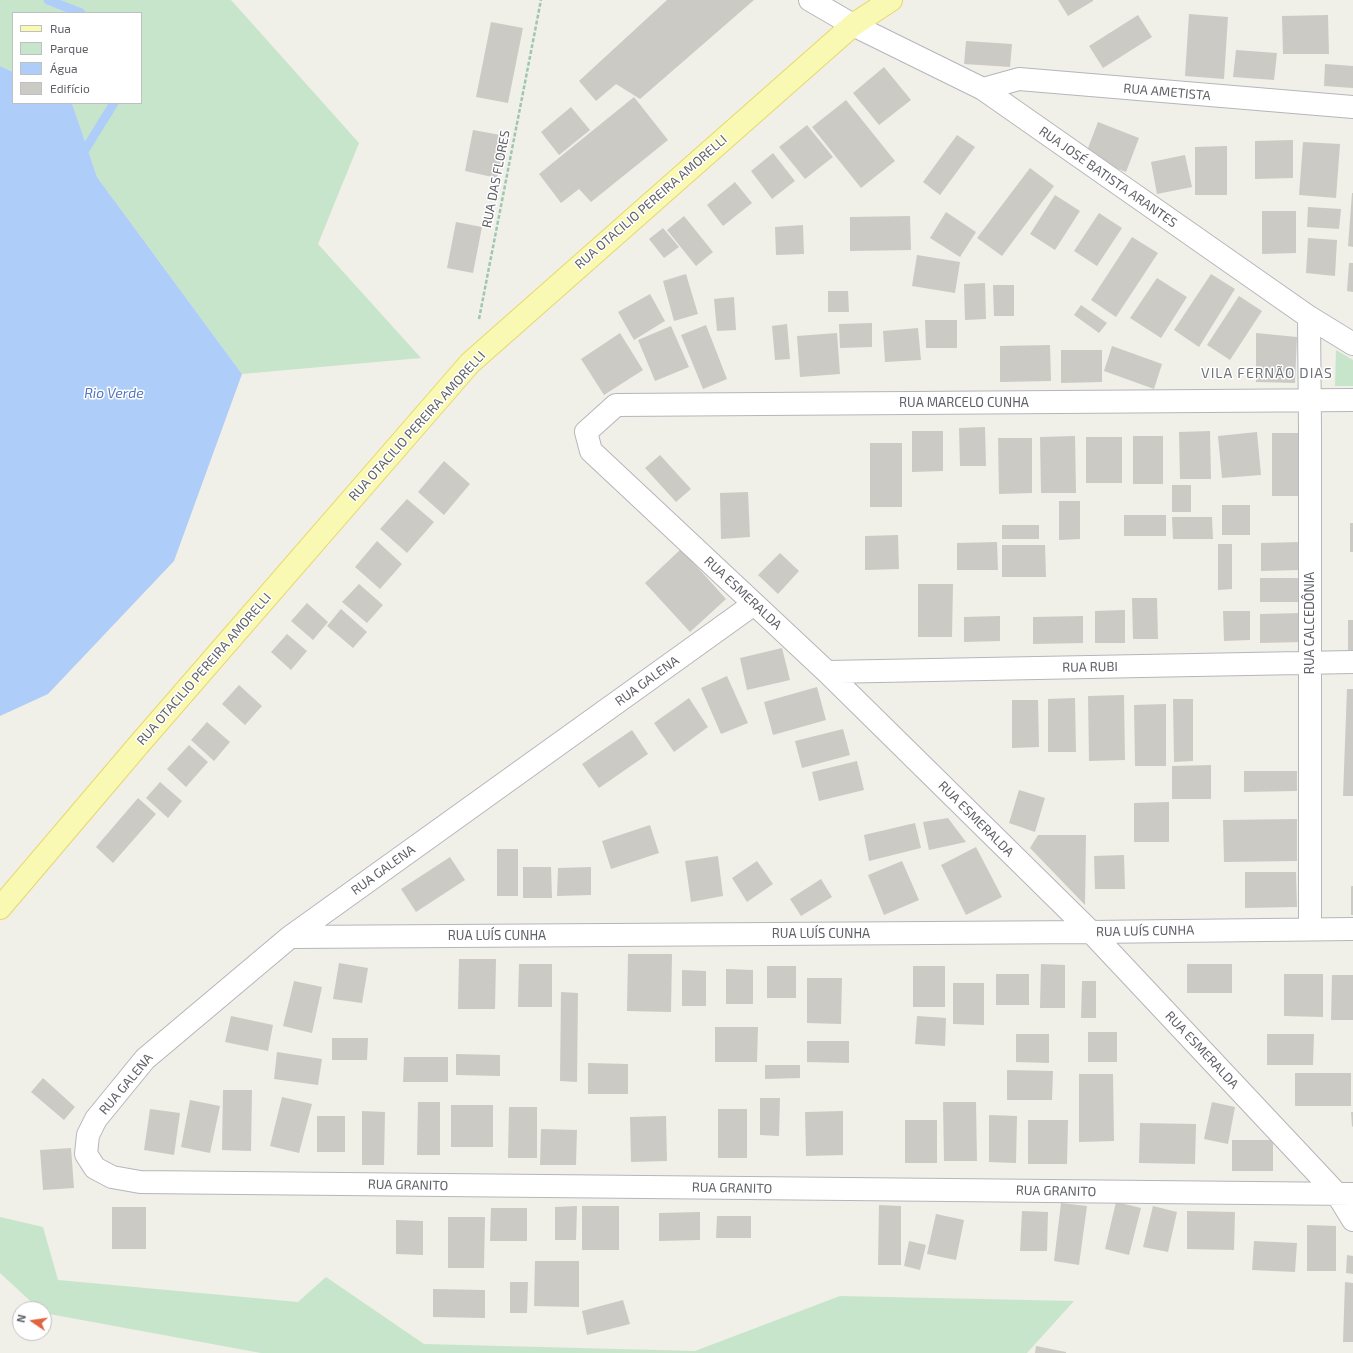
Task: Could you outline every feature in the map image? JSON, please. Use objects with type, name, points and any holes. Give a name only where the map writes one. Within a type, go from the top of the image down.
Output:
[{"type":"main road","name":"RUA OTACILIO PEREIRA AMORELLI","points":[[0,908],[141,742],[470,363],[853,25],[891,0]]},
{"type":"street","name":"RUA JOSÉ BATISTA ARANTES","points":[[810,0],[853,25],[982,89],[1309,317],[1353,344]]},
{"type":"street","name":"RUA AMETISTA","points":[[982,89],[1019,79],[1353,107]]},
{"type":"street","name":"RUA CALCEDÔNIA","points":[[1309,317],[1310,929]]},
{"type":"street","name":"RUA MARCELO CUNHA","points":[[586,432],[616,405],[1353,400]]},
{"type":"street","name":"RUA ESMERALDA","points":[[586,432],[591,451],[827,672],[1091,932],[1345,1194],[1353,1220]]},
{"type":"street","name":"RUA GALENA","points":[[112,1177],[95,1168],[86,1154],[88,1135],[96,1119],[144,1059],[290,937],[754,604]]},
{"type":"street","name":"RUA RUBI","points":[[827,672],[1353,662]]},
{"type":"street","name":"RUA LUÍS CUNHA","points":[[290,937],[1353,929]]},
{"type":"street","name":"RUA GRANITO","points":[[112,1177],[140,1182],[1345,1194]]},
{"type":"path","name":"RUA DAS FLORES","points":[[478,324],[541,0]]},
{"type":"green space","points":[[0,0],[231,0],[359,143],[318,244],[421,358],[242,374],[97,177],[72,104],[142,104],[142,12],[12,12],[12,72],[0,66]]},
{"type":"green space","points":[[1336,350],[1353,360],[1353,386],[1335,386]]},
{"type":"green space","points":[[0,1217],[43,1227],[58,1280],[298,1302],[326,1277],[424,1344],[695,1351],[840,1296],[1074,1301],[1027,1353],[261,1353],[52,1314],[52,1301],[30,1301],[0,1273]]},
{"type":"water","name":"Rio Verde","points":[[0,66],[12,72],[12,104],[72,104],[97,177],[242,374],[174,561],[48,694],[0,716]]},
{"type":"building","points":[[667,0],[754,0],[640,99],[616,84],[596,101],[579,81]]},
{"type":"building","points":[[1058,0],[1093,0],[1093,1],[1068,16]]},
{"type":"building","points":[[1189,14],[1228,17],[1224,79],[1185,76]]},
{"type":"building","points":[[1138,15],[1152,37],[1103,68],[1089,46]]},
{"type":"building","points":[[1328,15],[1329,54],[1283,54],[1282,16]]},
{"type":"building","points":[[491,22],[523,28],[508,103],[476,97]]},
{"type":"building","points":[[966,41],[1012,44],[1010,67],[964,64]]},
{"type":"building","points":[[1236,50],[1277,53],[1274,80],[1233,77]]},
{"type":"building","points":[[1325,64],[1353,66],[1353,88],[1324,86]]},
{"type":"building","points":[[884,67],[911,100],[879,125],[853,93]]},
{"type":"building","points":[[634,97],[668,140],[591,202],[579,189],[561,203],[539,174]]},
{"type":"building","points":[[846,100],[895,161],[861,188],[812,127]]},
{"type":"building","points":[[571,107],[590,130],[559,155],[541,132]]},
{"type":"building","points":[[1098,122],[1139,138],[1126,172],[1085,156]]},
{"type":"building","points":[[807,125],[833,157],[805,179],[779,147]]},
{"type":"building","points":[[473,130],[506,136],[497,178],[465,171]]},
{"type":"building","points":[[957,135],[975,147],[940,195],[923,182]]},
{"type":"building","points":[[1293,140],[1293,178],[1255,179],[1255,141]]},
{"type":"building","points":[[1303,142],[1340,144],[1336,198],[1299,195]]},
{"type":"building","points":[[1227,146],[1227,195],[1195,195],[1195,147]]},
{"type":"building","points":[[773,153],[795,181],[772,199],[751,171]]},
{"type":"building","points":[[1185,155],[1192,187],[1157,194],[1151,162]]},
{"type":"building","points":[[1030,168],[1054,186],[1002,256],[977,238]]},
{"type":"building","points":[[735,182],[752,203],[723,226],[707,205]]},
{"type":"building","points":[[1353,193],[1353,247],[1348,246]]},
{"type":"building","points":[[1055,195],[1080,211],[1055,250],[1030,234]]},
{"type":"building","points":[[1308,207],[1341,209],[1339,229],[1307,227]]},
{"type":"building","points":[[1262,211],[1296,211],[1296,253],[1262,254]]},
{"type":"building","points":[[946,212],[976,232],[960,257],[930,238]]},
{"type":"building","points":[[1099,213],[1122,228],[1097,266],[1074,251]]},
{"type":"building","points":[[684,216],[713,252],[696,266],[667,230]]},
{"type":"building","points":[[910,216],[911,250],[850,251],[850,217]]},
{"type":"building","points":[[456,222],[482,227],[473,273],[447,268]]},
{"type":"building","points":[[803,225],[804,254],[776,255],[775,227]]},
{"type":"building","points":[[663,228],[679,247],[664,258],[649,239]]},
{"type":"building","points":[[1132,237],[1158,253],[1116,317],[1091,300]]},
{"type":"building","points":[[1308,238],[1337,240],[1335,276],[1306,273]]},
{"type":"building","points":[[917,255],[960,262],[955,293],[912,286]]},
{"type":"building","points":[[1349,263],[1353,263],[1353,292],[1347,291]]},
{"type":"building","points":[[686,274],[698,314],[674,321],[663,281]]},
{"type":"building","points":[[1211,274],[1235,289],[1199,347],[1174,330]]},
{"type":"building","points":[[1157,278],[1187,297],[1161,338],[1130,318]]},
{"type":"building","points":[[985,283],[986,319],[965,320],[964,284]]},
{"type":"building","points":[[993,285],[1014,285],[1014,316],[994,316]]},
{"type":"building","points":[[828,291],[848,291],[849,312],[828,312]]},
{"type":"building","points":[[650,294],[665,321],[634,340],[618,312]]},
{"type":"building","points":[[1239,296],[1262,311],[1230,360],[1207,345]]},
{"type":"building","points":[[734,297],[736,330],[717,331],[714,299]]},
{"type":"building","points":[[1081,305],[1107,323],[1099,333],[1074,315]]},
{"type":"building","points":[[925,320],[957,320],[957,348],[926,348]]},
{"type":"building","points":[[872,323],[872,347],[840,348],[839,324]]},
{"type":"building","points":[[787,324],[790,359],[775,360],[772,326]]},
{"type":"building","points":[[706,325],[727,379],[703,389],[681,335]]},
{"type":"building","points":[[671,326],[689,367],[655,381],[638,340]]},
{"type":"building","points":[[918,328],[921,360],[885,362],[883,331]]},
{"type":"building","points":[[620,333],[643,370],[604,395],[581,359]]},
{"type":"building","points":[[837,333],[840,374],[800,377],[797,336]]},
{"type":"building","points":[[1256,333],[1297,337],[1295,383],[1256,382]]},
{"type":"building","points":[[1050,345],[1051,381],[1000,382],[1000,346]]},
{"type":"building","points":[[1112,346],[1162,364],[1154,389],[1104,371]]},
{"type":"building","points":[[1061,350],[1102,350],[1102,382],[1061,383]]},
{"type":"building","points":[[985,427],[986,466],[960,466],[959,428]]},
{"type":"building","points":[[912,431],[943,431],[943,471],[912,472]]},
{"type":"building","points":[[1210,431],[1211,479],[1180,479],[1179,432]]},
{"type":"building","points":[[1257,432],[1261,475],[1222,478],[1218,436]]},
{"type":"building","points":[[1272,433],[1301,433],[1301,496],[1272,496]]},
{"type":"building","points":[[1075,436],[1076,493],[1041,493],[1040,437]]},
{"type":"building","points":[[1133,436],[1163,436],[1163,484],[1133,484]]},
{"type":"building","points":[[1086,437],[1122,437],[1122,483],[1086,483]]},
{"type":"building","points":[[998,438],[1032,438],[1032,493],[999,494]]},
{"type":"building","points":[[870,443],[902,443],[902,507],[870,507]]},
{"type":"building","points":[[660,455],[691,489],[676,502],[645,468]]},
{"type":"building","points":[[444,461],[470,484],[444,515],[418,492]]},
{"type":"building","points":[[1172,485],[1191,485],[1191,512],[1172,512]]},
{"type":"building","points":[[748,492],[750,537],[721,539],[720,493]]},
{"type":"building","points":[[407,499],[434,522],[407,553],[380,529]]},
{"type":"building","points":[[1059,501],[1080,501],[1080,539],[1059,540]]},
{"type":"building","points":[[1222,505],[1250,505],[1250,535],[1222,535]]},
{"type":"building","points":[[1124,515],[1166,515],[1166,536],[1124,536]]},
{"type":"building","points":[[1172,517],[1212,517],[1213,539],[1173,539]]},
{"type":"building","points":[[1350,523],[1353,523],[1353,552],[1350,552]]},
{"type":"building","points":[[1002,525],[1039,525],[1039,539],[1002,539]]},
{"type":"building","points":[[898,535],[899,569],[865,570],[865,536]]},
{"type":"building","points":[[377,541],[402,564],[380,589],[355,567]]},
{"type":"building","points":[[997,542],[998,570],[957,570],[957,543]]},
{"type":"building","points":[[1300,542],[1300,570],[1261,571],[1261,543]]},
{"type":"building","points":[[1218,544],[1232,544],[1232,589],[1218,590]]},
{"type":"building","points":[[1002,545],[1045,545],[1046,577],[1002,577]]},
{"type":"building","points":[[681,549],[726,599],[690,632],[645,583]]},
{"type":"building","points":[[780,553],[799,571],[778,594],[758,575]]},
{"type":"building","points":[[1260,578],[1299,578],[1299,602],[1260,602]]},
{"type":"building","points":[[359,584],[383,605],[367,623],[342,602]]},
{"type":"building","points":[[918,584],[953,584],[952,637],[918,637]]},
{"type":"building","points":[[1132,598],[1157,598],[1158,639],[1133,639]]},
{"type":"building","points":[[307,603],[328,622],[313,640],[291,621]]},
{"type":"building","points":[[341,609],[367,632],[353,648],[327,626]]},
{"type":"building","points":[[1125,610],[1125,643],[1095,643],[1095,611]]},
{"type":"building","points":[[1223,611],[1250,611],[1250,640],[1224,641]]},
{"type":"building","points":[[1302,613],[1302,642],[1260,643],[1260,614]]},
{"type":"building","points":[[1000,616],[1000,641],[964,642],[964,617]]},
{"type":"building","points":[[1083,616],[1083,643],[1033,644],[1033,617]]},
{"type":"building","points":[[1348,620],[1353,620],[1353,650],[1348,650]]},
{"type":"building","points":[[287,634],[307,651],[291,670],[271,652]]},
{"type":"building","points":[[782,648],[790,680],[747,690],[740,658]]},
{"type":"building","points":[[727,676],[748,723],[721,734],[701,688]]},
{"type":"building","points":[[239,685],[262,706],[245,725],[222,704]]},
{"type":"building","points":[[817,687],[826,720],[773,735],[764,702]]},
{"type":"building","points":[[1347,689],[1353,689],[1353,796],[1343,796]]},
{"type":"building","points":[[1124,695],[1125,760],[1089,761],[1088,696]]},
{"type":"building","points":[[689,698],[708,727],[674,752],[654,723]]},
{"type":"building","points":[[1075,698],[1076,752],[1048,752],[1048,699]]},
{"type":"building","points":[[1173,699],[1193,699],[1193,761],[1174,762]]},
{"type":"building","points":[[1012,700],[1038,700],[1039,747],[1012,748]]},
{"type":"building","points":[[1166,704],[1166,766],[1135,766],[1134,705]]},
{"type":"building","points":[[207,722],[230,742],[214,761],[191,740]]},
{"type":"building","points":[[843,729],[850,755],[802,768],[795,741]]},
{"type":"building","points":[[632,730],[648,754],[599,788],[582,764]]},
{"type":"building","points":[[189,745],[208,762],[186,787],[167,769]]},
{"type":"building","points":[[857,761],[864,790],[819,801],[812,772]]},
{"type":"building","points":[[1211,765],[1211,799],[1172,799],[1172,766]]},
{"type":"building","points":[[1244,771],[1297,771],[1297,791],[1244,792]]},
{"type":"building","points":[[160,782],[182,801],[168,818],[146,798]]},
{"type":"building","points":[[1019,790],[1045,798],[1035,832],[1009,823]]},
{"type":"building","points":[[138,798],[156,814],[113,863],[96,847]]},
{"type":"building","points":[[1169,802],[1169,842],[1134,842],[1134,803]]},
{"type":"building","points":[[948,818],[966,842],[929,850],[923,822]]},
{"type":"building","points":[[1297,819],[1297,861],[1224,862],[1223,820]]},
{"type":"building","points":[[915,823],[921,848],[869,861],[864,835]]},
{"type":"building","points":[[650,825],[659,853],[611,869],[602,841]]},
{"type":"building","points":[[1038,835],[1086,835],[1085,905],[1030,848]]},
{"type":"building","points":[[976,847],[1002,897],[966,915],[941,865]]},
{"type":"building","points":[[497,849],[518,849],[518,896],[497,896]]},
{"type":"building","points":[[1124,855],[1125,889],[1095,889],[1094,856]]},
{"type":"building","points":[[718,856],[723,896],[691,902],[685,861]]},
{"type":"building","points":[[450,857],[465,880],[416,912],[401,889]]},
{"type":"building","points":[[757,861],[773,884],[747,902],[732,878]]},
{"type":"building","points":[[902,861],[919,900],[884,915],[868,875]]},
{"type":"building","points":[[523,867],[551,867],[552,898],[523,898]]},
{"type":"building","points":[[591,867],[591,895],[557,896],[558,868]]},
{"type":"building","points":[[1245,872],[1296,872],[1297,907],[1245,908]]},
{"type":"building","points":[[821,879],[832,897],[801,916],[790,899]]},
{"type":"building","points":[[1351,886],[1353,886],[1353,915],[1351,915]]},
{"type":"building","points":[[628,954],[672,954],[671,1012],[627,1011]]},
{"type":"building","points":[[459,959],[496,959],[495,1009],[458,1009]]},
{"type":"building","points":[[339,963],[368,968],[362,1003],[333,999]]},
{"type":"building","points":[[519,964],[552,964],[552,1007],[518,1007]]},
{"type":"building","points":[[1041,964],[1065,965],[1065,1008],[1040,1008]]},
{"type":"building","points":[[1187,964],[1232,964],[1232,993],[1187,993]]},
{"type":"building","points":[[767,966],[796,966],[796,998],[767,998]]},
{"type":"building","points":[[913,966],[945,966],[945,1007],[913,1007]]},
{"type":"building","points":[[726,969],[753,970],[753,1004],[726,1004]]},
{"type":"building","points":[[682,970],[706,971],[706,1006],[682,1006]]},
{"type":"building","points":[[996,974],[1029,974],[1029,1005],[996,1005]]},
{"type":"building","points":[[1284,974],[1323,974],[1323,1017],[1284,1016]]},
{"type":"building","points":[[1332,975],[1353,975],[1353,1020],[1331,1020]]},
{"type":"building","points":[[807,978],[842,978],[841,1024],[807,1023]]},
{"type":"building","points":[[294,981],[322,987],[312,1033],[283,1026]]},
{"type":"building","points":[[1082,981],[1096,981],[1096,1018],[1081,1018]]},
{"type":"building","points":[[953,983],[984,983],[984,1025],[953,1024]]},
{"type":"building","points":[[561,992],[578,993],[577,1082],[560,1081]]},
{"type":"building","points":[[231,1016],[273,1025],[268,1051],[225,1042]]},
{"type":"building","points":[[917,1016],[946,1018],[945,1046],[915,1044]]},
{"type":"building","points":[[715,1027],[758,1027],[757,1062],[715,1062]]},
{"type":"building","points":[[1088,1032],[1117,1032],[1117,1062],[1088,1062]]},
{"type":"building","points":[[1016,1034],[1049,1034],[1049,1063],[1016,1062]]},
{"type":"building","points":[[1267,1034],[1314,1034],[1313,1065],[1267,1065]]},
{"type":"building","points":[[332,1038],[368,1038],[367,1060],[332,1060]]},
{"type":"building","points":[[807,1041],[849,1041],[849,1063],[807,1062]]},
{"type":"building","points":[[277,1052],[322,1059],[318,1085],[274,1079]]},
{"type":"building","points":[[456,1054],[500,1055],[500,1076],[456,1075]]},
{"type":"building","points":[[404,1057],[448,1057],[448,1082],[403,1082]]},
{"type":"building","points":[[588,1063],[628,1064],[628,1094],[588,1094]]},
{"type":"building","points":[[765,1065],[800,1065],[800,1078],[765,1079]]},
{"type":"building","points":[[1007,1070],[1053,1071],[1052,1100],[1007,1100]]},
{"type":"building","points":[[1295,1073],[1351,1073],[1351,1106],[1295,1106]]},
{"type":"building","points":[[1079,1074],[1113,1074],[1114,1141],[1079,1142]]},
{"type":"building","points":[[43,1078],[75,1107],[64,1120],[31,1092]]},
{"type":"building","points":[[223,1090],[252,1090],[251,1151],[222,1150]]},
{"type":"building","points":[[282,1097],[312,1104],[299,1153],[270,1146]]},
{"type":"building","points":[[760,1098],[780,1098],[779,1136],[760,1135]]},
{"type":"building","points":[[190,1100],[220,1106],[210,1153],[181,1147]]},
{"type":"building","points":[[418,1102],[440,1102],[440,1155],[417,1155]]},
{"type":"building","points":[[943,1102],[976,1102],[977,1161],[944,1161]]},
{"type":"building","points":[[1212,1102],[1235,1107],[1228,1144],[1204,1139]]},
{"type":"building","points":[[451,1105],[493,1105],[493,1147],[451,1147]]},
{"type":"building","points":[[509,1107],[537,1107],[537,1158],[508,1158]]},
{"type":"building","points":[[150,1109],[180,1113],[174,1155],[144,1150]]},
{"type":"building","points":[[718,1109],[747,1109],[747,1158],[718,1158]]},
{"type":"building","points":[[362,1111],[385,1112],[384,1165],[362,1165]]},
{"type":"building","points":[[843,1111],[843,1155],[806,1156],[805,1112]]},
{"type":"building","points":[[1351,1112],[1353,1112],[1352,1127]]},
{"type":"building","points":[[989,1115],[1017,1116],[1016,1163],[989,1162]]},
{"type":"building","points":[[317,1116],[345,1116],[345,1152],[317,1152]]},
{"type":"building","points":[[666,1116],[667,1161],[631,1162],[630,1117]]},
{"type":"building","points":[[905,1120],[937,1120],[937,1163],[905,1163]]},
{"type":"building","points":[[1028,1120],[1068,1120],[1067,1164],[1028,1164]]},
{"type":"building","points":[[1140,1123],[1196,1124],[1195,1164],[1139,1163]]},
{"type":"building","points":[[541,1129],[577,1130],[576,1165],[540,1165]]},
{"type":"building","points":[[1232,1140],[1273,1140],[1273,1171],[1232,1171]]},
{"type":"building","points":[[71,1148],[74,1188],[43,1190],[40,1150]]},
{"type":"building","points":[[1116,1202],[1141,1208],[1129,1255],[1105,1249]]},
{"type":"building","points":[[1061,1203],[1087,1206],[1079,1265],[1054,1261]]},
{"type":"building","points":[[879,1205],[901,1206],[901,1265],[878,1265]]},
{"type":"building","points":[[577,1206],[576,1240],[555,1240],[555,1207]]},
{"type":"building","points":[[582,1206],[619,1206],[619,1250],[582,1250]]},
{"type":"building","points":[[1153,1206],[1177,1212],[1168,1252],[1143,1247]]},
{"type":"building","points":[[112,1207],[146,1207],[146,1249],[112,1249]]},
{"type":"building","points":[[491,1208],[527,1208],[527,1241],[490,1241]]},
{"type":"building","points":[[1022,1211],[1048,1212],[1047,1251],[1020,1251]]},
{"type":"building","points":[[1187,1211],[1235,1212],[1234,1250],[1187,1249]]},
{"type":"building","points":[[700,1212],[700,1240],[659,1241],[659,1213]]},
{"type":"building","points":[[936,1214],[964,1220],[956,1260],[927,1254]]},
{"type":"building","points":[[717,1216],[751,1216],[751,1238],[716,1238]]},
{"type":"building","points":[[448,1217],[485,1217],[484,1268],[448,1268]]},
{"type":"building","points":[[396,1220],[423,1221],[423,1255],[396,1254]]},
{"type":"building","points":[[1307,1225],[1336,1226],[1336,1271],[1307,1271]]},
{"type":"building","points":[[909,1241],[926,1245],[920,1270],[904,1266]]},
{"type":"building","points":[[1254,1241],[1297,1243],[1295,1272],[1252,1270]]},
{"type":"building","points":[[1347,1255],[1353,1256],[1353,1274],[1346,1273]]},
{"type":"building","points":[[535,1261],[579,1261],[579,1307],[534,1306]]},
{"type":"building","points":[[510,1282],[528,1282],[527,1313],[510,1313]]},
{"type":"building","points":[[1345,1282],[1353,1283],[1353,1342],[1343,1342]]},
{"type":"building","points":[[433,1289],[485,1290],[485,1318],[433,1317]]},
{"type":"building","points":[[623,1300],[630,1324],[587,1335],[582,1311]]},
{"type":"building","points":[[1036,1346],[1066,1352],[1066,1353],[1035,1353]]},
{"type":"waterway","points":[[48,0],[78,12]]},
{"type":"waterway","points":[[80,158],[113,104]]},
{"type":"district","name":"VILA FERNÃO DIAS","points":[[1267,373]]}]
